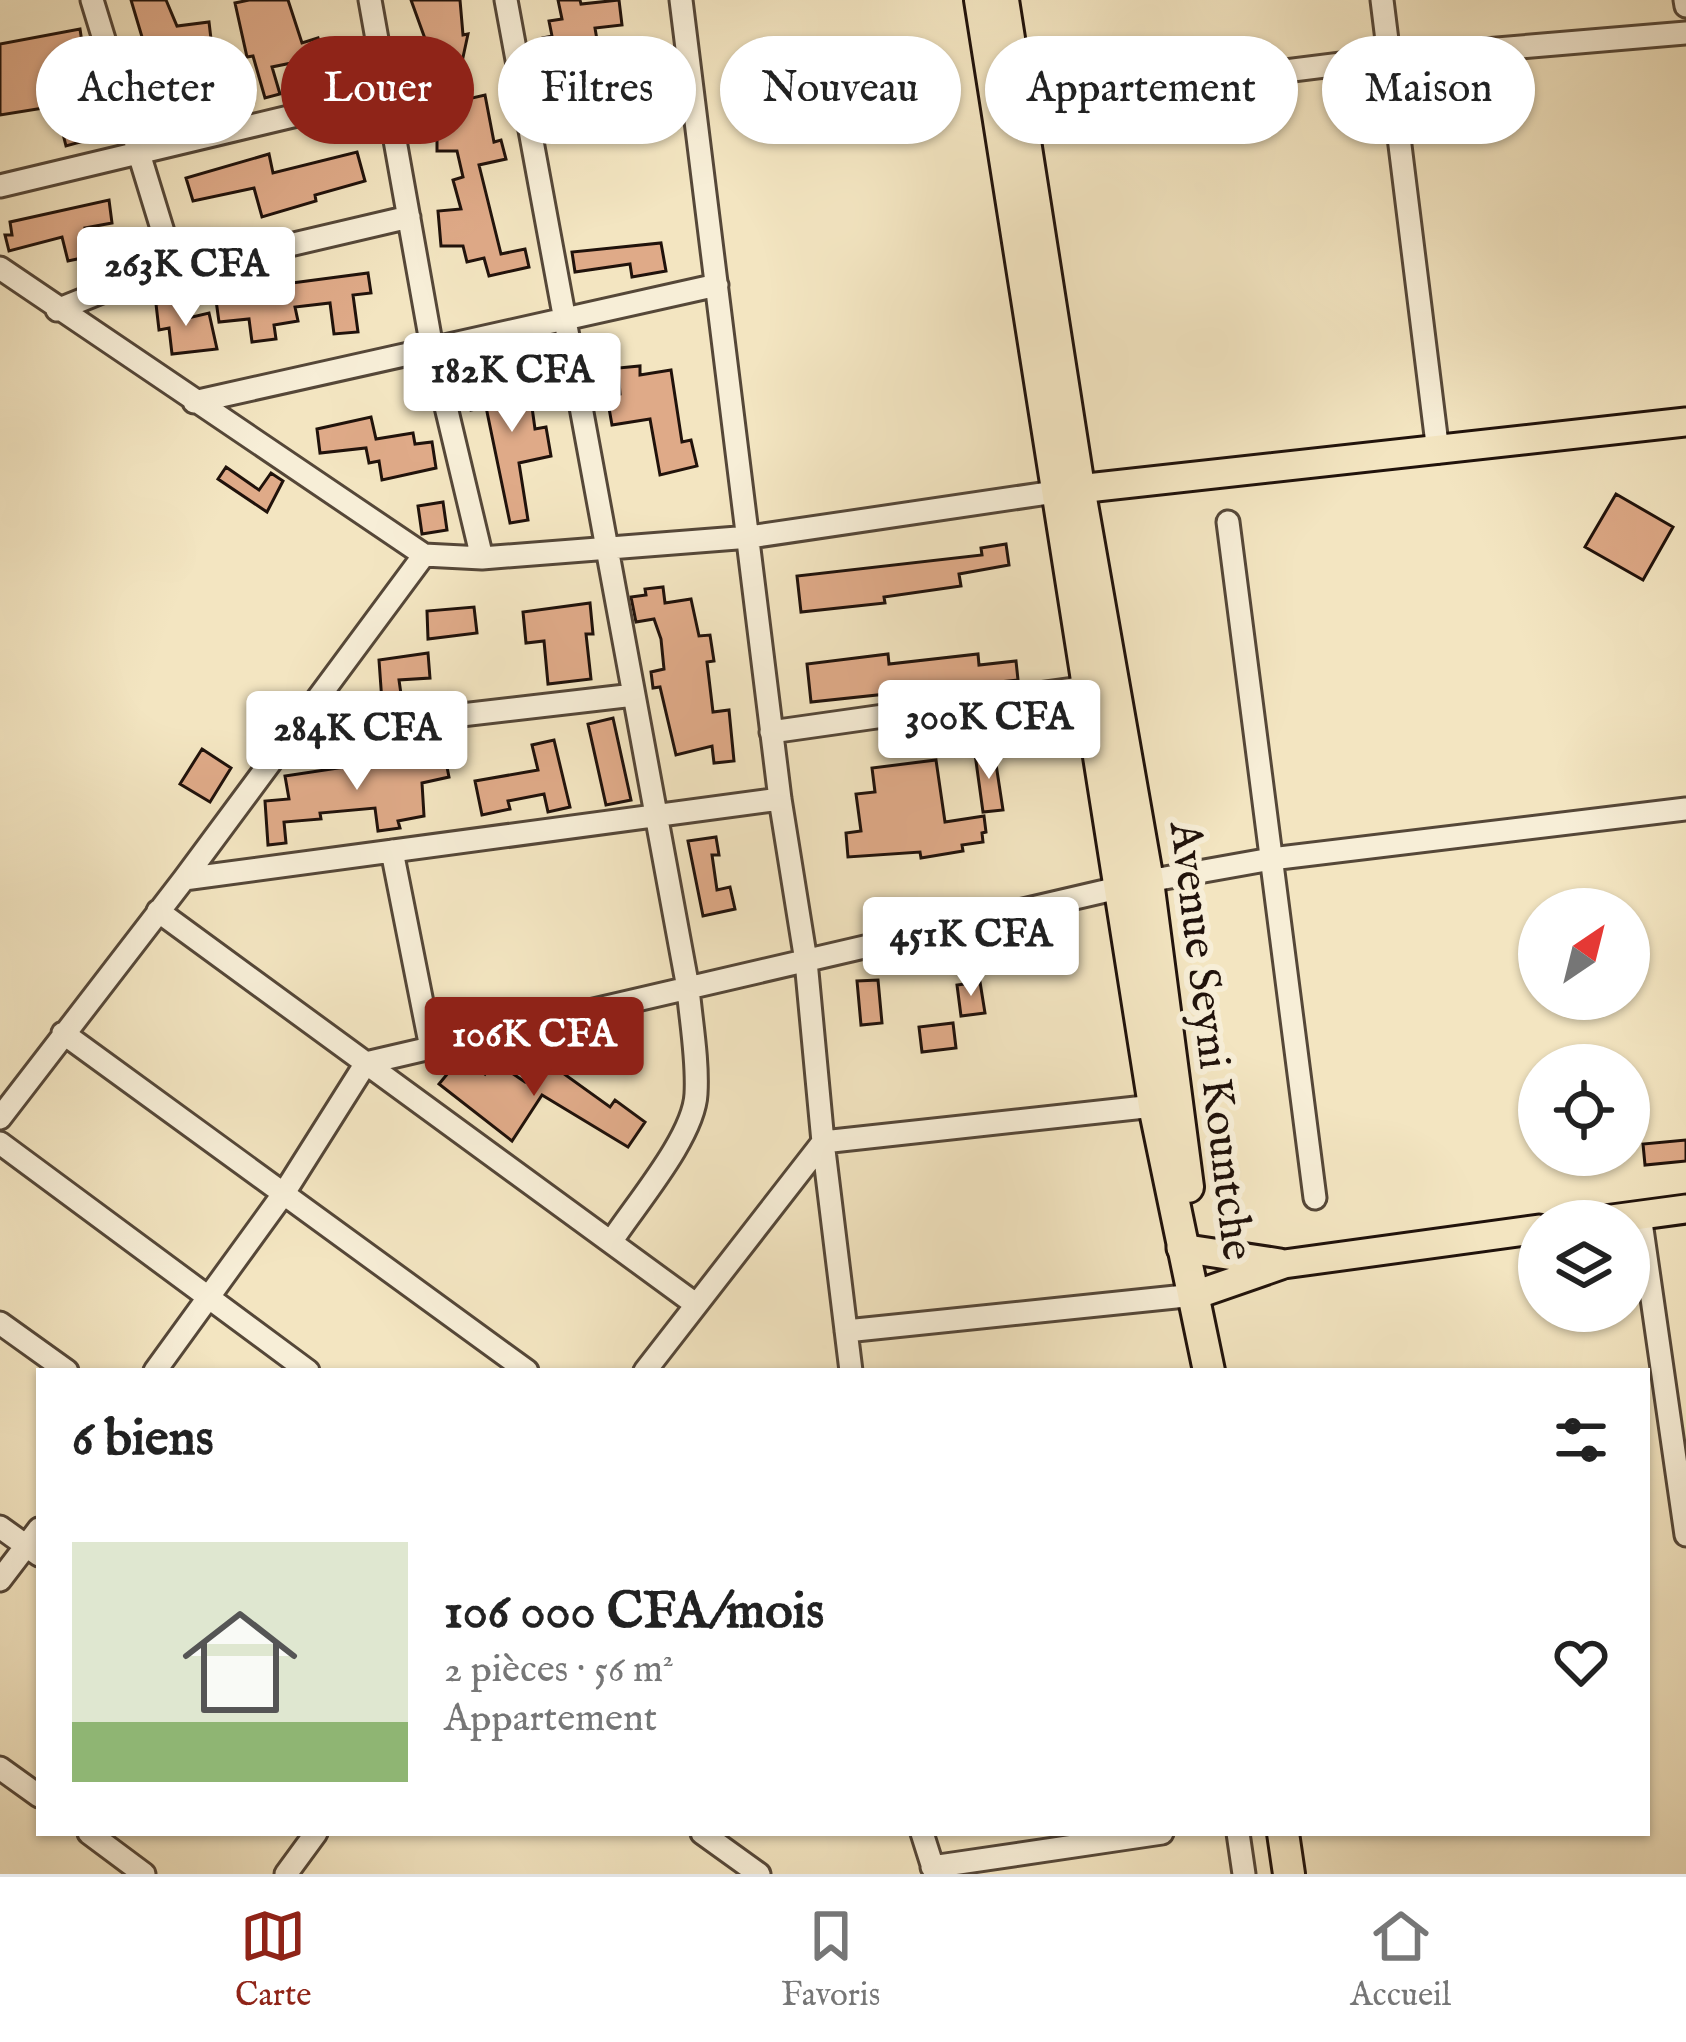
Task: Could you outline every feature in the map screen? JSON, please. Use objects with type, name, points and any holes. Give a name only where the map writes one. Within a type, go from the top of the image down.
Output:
[{"type":"highway","name":"Avenue Seyni Kountche","points":[[980,0],[1134,884],[1208,1368]]},
{"type":"highway","name":"Avenue Seyni Kountche","points":[[1003,0],[1009,36]]},
{"type":"highway","name":"Avenue Seyni Kountche","points":[[1024,144],[1088,687],[1134,884],[1154,1106],[1188,1249]]},
{"type":"highway","points":[[1283,1836],[1289,1874]]},
{"type":"main road","points":[[1067,489],[1686,422]]},
{"type":"main road","points":[[1650,1214],[1686,1209]]},
{"type":"main road","points":[[1195,1295],[1284,1264],[1518,1232]]},
{"type":"main road","points":[[1188,1249],[1284,1264]]},
{"type":"street","points":[[92,0],[175,272]]},
{"type":"street","points":[[370,0],[376,36]]},
{"type":"street","points":[[506,0],[688,988],[697,1098],[684,1132],[611,1242]]},
{"type":"street","points":[[681,0],[771,732],[806,961],[851,1368]]},
{"type":"street","points":[[1382,0],[1386,36]]},
{"type":"street","points":[[1535,46],[1686,33]]},
{"type":"street","points":[[0,186],[281,119]]},
{"type":"street","points":[[395,144],[432,348],[482,558]]},
{"type":"street","points":[[1400,144],[1438,452]]},
{"type":"street","points":[[57,310],[119,285],[409,217]]},
{"type":"street","points":[[0,268],[424,555],[482,558],[750,537],[1067,489]]},
{"type":"street","points":[[194,402],[717,285]]},
{"type":"street","points":[[1228,522],[1315,1198]]},
{"type":"street","points":[[0,1118],[424,555]]},
{"type":"street","points":[[771,732],[1088,687]]},
{"type":"street","points":[[289,735],[634,695]]},
{"type":"street","points":[[184,879],[780,799]]},
{"type":"street","points":[[157,1368],[284,1193],[366,1064],[1134,884],[1271,859],[1686,809]]},
{"type":"street","points":[[392,851],[431,1048]]},
{"type":"street","points":[[158,911],[694,1303]]},
{"type":"street","points":[[63,1033],[522,1368]]},
{"type":"street","points":[[647,1368],[823,1142],[1154,1106]]},
{"type":"street","points":[[0,1143],[304,1368]]},
{"type":"street","points":[[1650,1273],[1679,1441],[1686,1534]]},
{"type":"street","points":[[846,1331],[1195,1295]]},
{"type":"street","points":[[0,1323],[63,1368]]},
{"type":"street","points":[[0,1527],[35,1543],[0,1580]]},
{"type":"street","points":[[0,1768],[36,1794]]},
{"type":"street","points":[[92,1836],[144,1874]]},
{"type":"street","points":[[286,1874],[314,1836]]},
{"type":"street","points":[[707,1836],[759,1874]]},
{"type":"street","points":[[923,1836],[934,1870],[1144,1836]]},
{"type":"street","points":[[1238,1836],[1244,1874]]},
{"type":"building","points":[[131,0],[166,0],[177,26],[209,22],[211,36],[142,36]]},
{"type":"building","points":[[288,0],[300,36],[281,36],[281,65],[272,67],[280,94],[265,98],[257,70],[257,36],[242,36],[235,3]]},
{"type":"building","points":[[411,0],[460,0],[463,35],[468,36],[424,36]]},
{"type":"building","points":[[558,0],[580,0],[581,4],[619,0],[622,25],[595,28],[596,36],[552,36],[549,21],[562,19]]},
{"type":"building","points":[[80,29],[81,36],[43,36]]},
{"type":"building","points":[[36,37],[36,109],[0,115],[0,44]]},
{"type":"building","points":[[485,95],[494,142],[502,144],[506,159],[479,165],[501,254],[525,249],[529,267],[489,276],[484,258],[467,262],[463,246],[441,246],[438,211],[461,209],[453,180],[463,177],[457,151],[437,151],[437,144],[474,144],[474,98]]},
{"type":"building","points":[[357,152],[365,181],[262,217],[254,188],[193,201],[186,178],[269,154],[273,173]]},
{"type":"building","points":[[109,200],[112,223],[85,228],[91,256],[68,261],[62,237],[9,251],[5,235],[12,235],[10,222]]},
{"type":"building","points":[[661,243],[666,271],[632,277],[630,264],[575,272],[572,252]]},
{"type":"building","points":[[368,273],[371,293],[353,295],[358,332],[334,334],[330,303],[295,307],[298,321],[274,325],[276,339],[252,342],[249,319],[219,322],[215,293]]},
{"type":"building","points":[[181,300],[184,319],[209,313],[217,349],[172,354],[169,328],[159,330],[156,304]]},
{"type":"building","points":[[640,366],[640,375],[671,370],[682,442],[691,440],[697,466],[660,475],[650,419],[612,425],[607,397],[620,394],[618,368]]},
{"type":"building","points":[[527,371],[535,429],[546,427],[551,456],[519,463],[528,520],[510,523],[486,407],[471,410],[467,390]]},
{"type":"building","points":[[371,417],[376,439],[413,433],[415,444],[432,442],[436,468],[382,480],[379,461],[369,463],[366,448],[320,453],[317,429]]},
{"type":"building","points":[[226,467],[259,490],[271,473],[283,481],[267,512],[218,479]]},
{"type":"building","points":[[1616,494],[1673,527],[1643,580],[1585,547]]},
{"type":"building","points":[[443,502],[447,530],[422,534],[418,506]]},
{"type":"building","points":[[1006,544],[1009,565],[959,574],[961,586],[884,597],[885,603],[801,612],[797,576],[982,555],[981,548]]},
{"type":"building","points":[[663,587],[665,603],[691,599],[699,636],[710,635],[714,661],[707,662],[713,712],[729,710],[734,761],[714,763],[712,746],[676,755],[660,687],[653,688],[651,672],[664,669],[661,639],[654,619],[636,622],[631,597]]},
{"type":"building","points":[[590,603],[593,634],[586,634],[591,679],[548,684],[544,641],[526,643],[523,612]]},
{"type":"building","points":[[474,607],[477,633],[428,639],[427,611]]},
{"type":"building","points":[[428,653],[430,678],[399,680],[402,701],[382,702],[379,660]]},
{"type":"building","points":[[888,654],[889,664],[978,654],[979,665],[1016,661],[1018,680],[811,702],[807,664]]},
{"type":"building","points":[[613,718],[631,800],[606,805],[588,724]]},
{"type":"building","points":[[554,740],[570,807],[548,812],[544,794],[508,801],[510,809],[482,815],[475,781],[538,770],[532,745]]},
{"type":"building","points":[[202,749],[231,768],[210,802],[180,784]]},
{"type":"building","points":[[994,751],[1003,810],[983,812],[975,754]]},
{"type":"building","points":[[444,752],[449,777],[422,783],[424,816],[398,821],[400,828],[378,831],[375,808],[320,813],[321,819],[284,822],[286,843],[268,845],[265,801],[289,799],[285,776]]},
{"type":"building","points":[[936,760],[945,822],[984,816],[983,842],[962,845],[963,851],[921,858],[920,852],[848,857],[846,833],[861,831],[856,794],[875,792],[872,768]]},
{"type":"building","points":[[716,837],[719,855],[712,855],[717,890],[730,887],[735,909],[703,916],[688,841]]},
{"type":"building","points":[[878,980],[882,1023],[861,1025],[857,981]]},
{"type":"building","points":[[980,982],[985,1013],[961,1016],[957,985]]},
{"type":"building","points":[[953,1023],[956,1048],[922,1052],[919,1027]]},
{"type":"building","points":[[462,1056],[485,1074],[494,1061],[525,1082],[542,1058],[610,1107],[615,1100],[645,1122],[628,1147],[542,1095],[512,1141],[439,1084]]},
{"type":"building","points":[[1686,1140],[1686,1161],[1650,1165],[1650,1143]]}]
